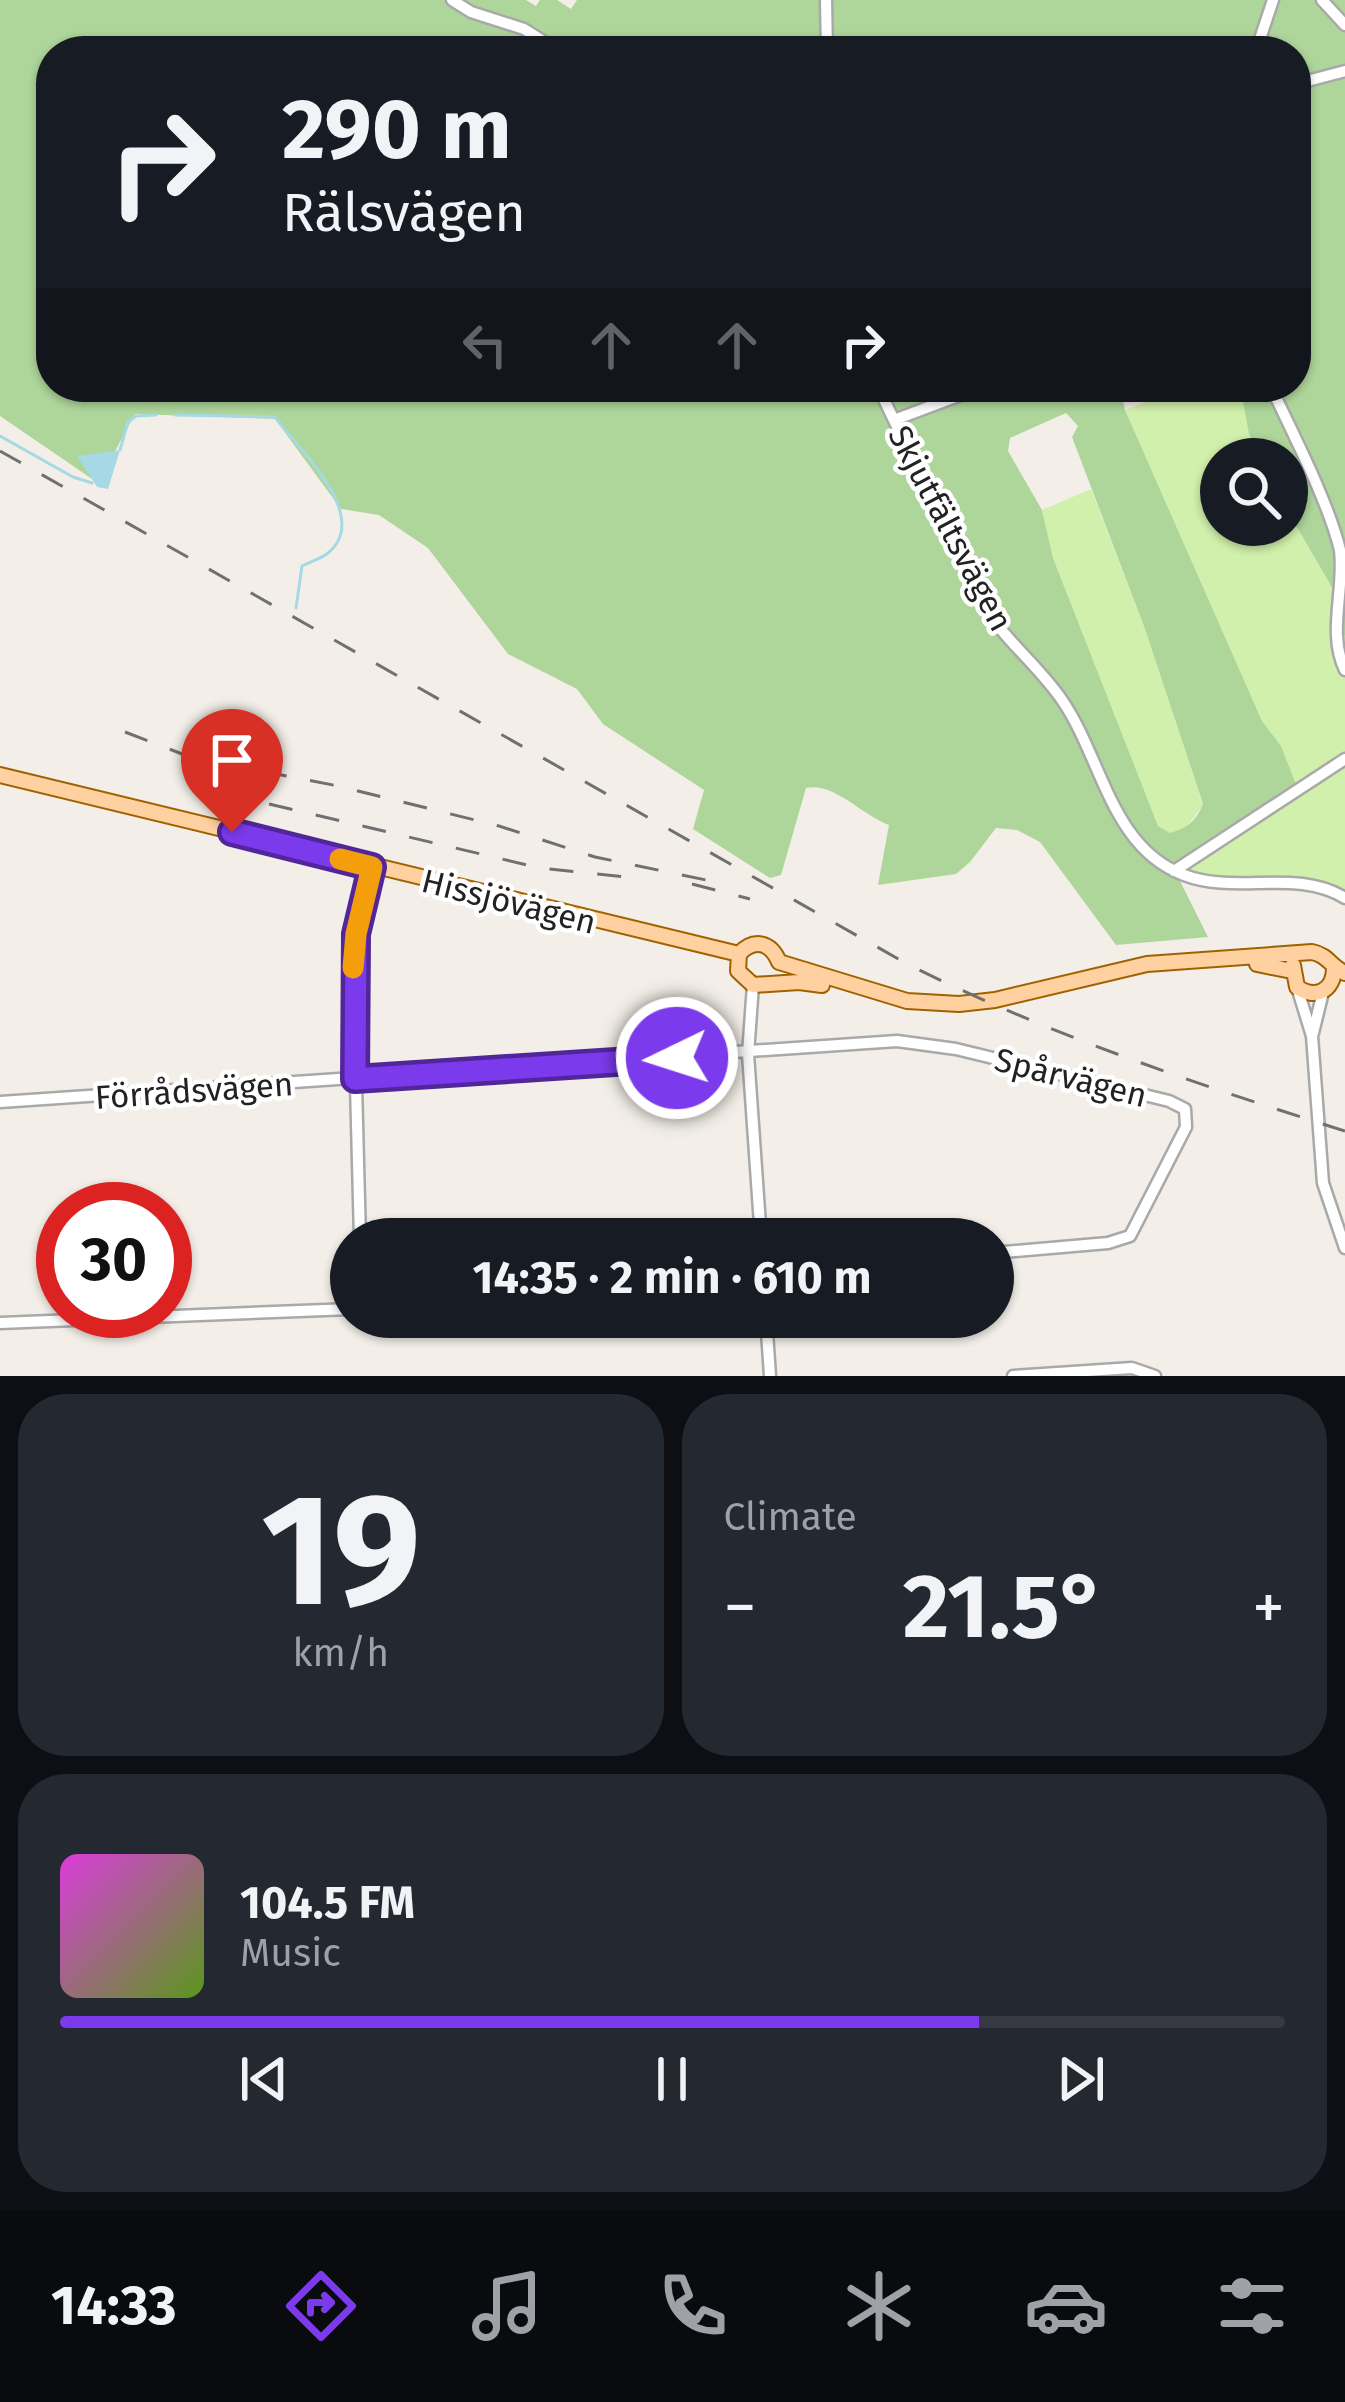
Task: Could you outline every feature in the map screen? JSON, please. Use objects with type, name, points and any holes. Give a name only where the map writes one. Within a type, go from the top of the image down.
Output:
[{"type":"main road","name":"Hissjövägen","points":[[0,775],[739,954]]},
{"type":"main road","points":[[760,984],[775,976],[779,962],[773,950],[761,943],[739,954],[738,971],[760,984],[814,983],[880,994]]},
{"type":"main road","points":[[779,962],[907,1001],[959,1004],[995,1000],[1120,968],[1321,953],[1339,970],[1325,990]]},
{"type":"main road","points":[[1294,979],[1304,954]]},
{"type":"main road","points":[[1192,961],[1273,964],[1310,994],[1345,986]]},
{"type":"street","points":[[452,0],[471,13],[535,36]]},
{"type":"street","points":[[826,0],[827,36]]},
{"type":"street","points":[[1261,36],[1273,0]]},
{"type":"street","points":[[1322,0],[1345,26]]},
{"type":"street","points":[[1311,80],[1345,71]]},
{"type":"street","name":"Skjutfältsvägen","points":[[885,402],[990,617],[1070,712],[1127,830],[1141,848],[1174,871],[1229,885],[1316,885],[1345,898]]},
{"type":"street","points":[[894,420],[942,402]]},
{"type":"street","points":[[1277,402],[1339,547],[1343,584],[1337,640],[1345,670]]},
{"type":"street","points":[[1174,871],[1345,759]]},
{"type":"street","points":[[359,1218],[356,934],[372,867]]},
{"type":"street","points":[[1294,979],[1312,1036],[1323,1183],[1345,1248]]},
{"type":"street","points":[[760,984],[748,1054],[760,1218]]},
{"type":"street","points":[[1312,1036],[1325,990]]},
{"type":"street","name":"Spårvägen","points":[[748,1054],[912,1042],[1168,1101],[1185,1109],[1186,1126],[1130,1236],[1108,1244],[1014,1251]]},
{"type":"street","name":"Förrådsvägen","points":[[0,1102],[748,1054]]},
{"type":"street","points":[[0,1323],[330,1310]]},
{"type":"street","points":[[767,1338],[770,1376]]},
{"type":"street","points":[[1012,1376],[1132,1368],[1155,1376]]},
{"type":"green space","points":[[0,0],[526,0],[536,6],[540,0],[557,0],[571,9],[577,0],[1345,0],[1345,636],[1338,628],[1341,603],[1308,546],[1308,438],[1251,438],[1243,402],[1311,402],[1311,36],[36,36],[36,402],[1123,402],[1262,721],[1281,746],[1298,790],[1175,871],[1208,937],[1116,945],[1040,842],[1017,830],[996,828],[956,874],[878,885],[889,825],[816,787],[806,788],[781,875],[770,878],[693,829],[704,790],[603,724],[577,689],[508,654],[428,548],[379,515],[341,509],[275,419],[135,414],[98,483],[0,416]],"holes":[[[1066,413],[1078,426],[1072,437],[1145,629],[1203,804],[1191,823],[1170,833],[1158,826],[1053,558],[1042,510],[1008,451],[1010,438]]]},
{"type":"green space","points":[[1146,402],[1243,402],[1251,438],[1200,438],[1200,546],[1308,546],[1341,603],[1345,898],[1316,885],[1229,885],[1174,871],[1281,746],[1262,721],[1125,410]]},
{"type":"green space","points":[[1091,489],[1145,629],[1203,805],[1185,829],[1170,833],[1158,826],[1053,558],[1042,510]]},
{"type":"water","points":[[120,450],[108,489],[97,487],[77,456]]},
{"type":"waterway","points":[[120,450],[128,422],[136,416],[156,415]]},
{"type":"waterway","points":[[175,415],[275,417],[327,483],[342,520],[340,538],[325,555],[302,566],[296,608]]},
{"type":"waterway","points":[[0,436],[92,483]]},
{"type":"railway","points":[[0,451],[909,965],[1124,1057],[1345,1131]]},
{"type":"railway","points":[[125,732],[190,757],[338,786],[499,826],[595,857],[706,880]]},
{"type":"railway","points":[[269,804],[540,868],[627,877]]},
{"type":"railway","points":[[692,884],[750,899]]},
{"type":"slow traffic","points":[[340,859],[372,867],[353,968]]},
{"type":"route","points":[[232,832],[372,867],[353,968],[355,1079],[677,1058]]}]
